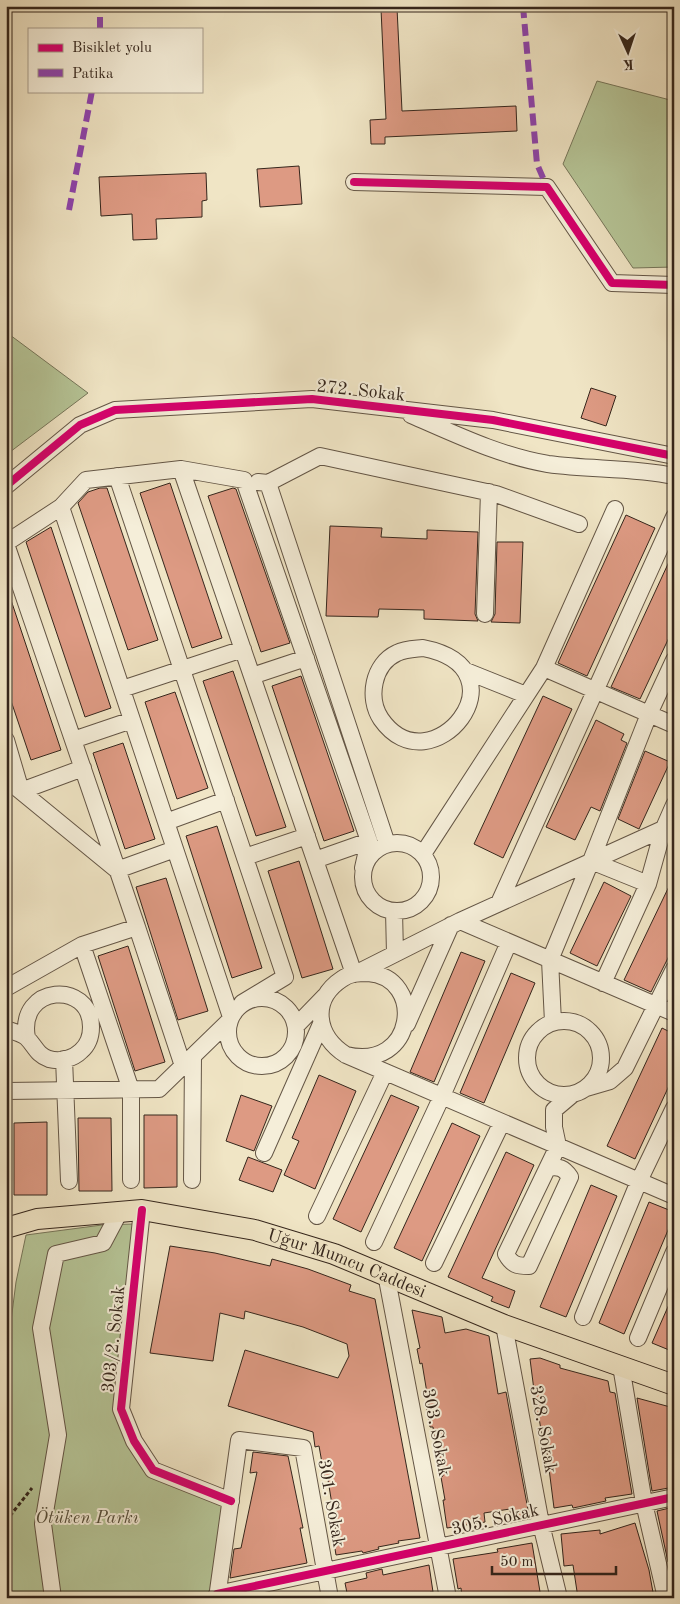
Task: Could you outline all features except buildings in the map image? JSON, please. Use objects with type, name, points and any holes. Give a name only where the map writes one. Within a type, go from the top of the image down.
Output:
[{"type":"main road","name":"Uğur Mumcu Caddesi","points":[[6,1228],[37,1219],[142,1210],[255,1230],[334,1254],[386,1274],[504,1325],[674,1385]]},
{"type":"street","points":[[354,182],[547,187],[612,283],[674,285]]},
{"type":"street","name":"272. Sokak","points":[[6,486],[80,425],[115,410],[312,399],[493,420],[674,456]]},
{"type":"street","name":"272. Sokak","points":[[393,408],[485,447],[547,464],[653,472],[674,476]]},
{"type":"street","points":[[192,1180],[188,1061],[137,927],[6,543],[61,507],[86,480],[181,469],[268,483],[320,456],[489,492],[580,524]]},
{"type":"street","points":[[181,469],[315,860],[356,973]]},
{"type":"street","points":[[6,1091],[160,1089],[230,1019],[242,1004],[285,978],[117,476]]},
{"type":"street","points":[[244,480],[369,840],[363,868],[362,880],[366,892],[382,908],[394,911],[405,910],[415,906],[429,889],[432,879],[430,868],[423,854],[409,844],[387,844],[376,849],[368,858],[363,868]]},
{"type":"street","points":[[268,483],[387,844]]},
{"type":"street","points":[[485,614],[489,492]]},
{"type":"street","points":[[61,507],[230,1019],[227,1032],[229,1043],[234,1053],[253,1065],[275,1064],[285,1058],[296,1038],[296,1026],[292,1016],[285,1007],[275,1001],[253,999],[242,1004]]},
{"type":"street","points":[[423,854],[544,668],[615,509]]},
{"type":"street","points":[[499,903],[674,517]]},
{"type":"street","points":[[466,671],[471,688],[469,704],[462,720],[450,732],[435,739],[419,741],[404,737],[391,730],[380,718],[374,704],[373,688],[377,673],[385,660],[406,649],[423,648],[439,651],[466,671],[526,695]]},
{"type":"street","points":[[122,689],[243,650]]},
{"type":"street","points":[[252,676],[306,658]]},
{"type":"street","points":[[553,1022],[550,960],[649,714],[674,660]]},
{"type":"street","points":[[544,668],[674,725]]},
{"type":"street","points":[[73,740],[132,720]]},
{"type":"street","points":[[6,740],[21,791]]},
{"type":"street","points":[[21,791],[83,768]]},
{"type":"street","points":[[6,779],[117,870]]},
{"type":"street","points":[[166,822],[226,800]]},
{"type":"street","points":[[603,983],[648,884],[670,829],[674,805]]},
{"type":"street","points":[[296,1026],[333,985],[345,977],[456,923],[591,861],[670,829]]},
{"type":"street","points":[[245,857],[307,836]]},
{"type":"street","points":[[315,860],[369,840]]},
{"type":"street","points":[[117,870],[175,849]]},
{"type":"street","points":[[591,861],[648,884]]},
{"type":"street","points":[[394,911],[395,954]]},
{"type":"street","points":[[456,923],[509,942],[674,1013]]},
{"type":"street","points":[[346,1055],[360,1059],[374,1057],[387,1052],[398,1042],[456,923]]},
{"type":"street","points":[[6,988],[82,945],[137,927]]},
{"type":"street","points":[[374,1242],[442,1096],[509,942]]},
{"type":"street","points":[[82,945],[99,1018],[131,1090],[131,1180]]},
{"type":"street","points":[[580,1155],[529,1266],[511,1263],[506,1254],[558,1146],[554,1127],[554,1110],[579,1091],[594,1080],[600,1070],[600,1047],[595,1036],[576,1022],[565,1020],[553,1022],[543,1027],[534,1036],[529,1047],[527,1060],[530,1072],[537,1083],[548,1091],[560,1094],[579,1091],[610,1081],[625,1068],[674,970]]},
{"type":"street","points":[[356,973],[380,976],[397,988],[404,1001],[407,1015],[405,1030]]},
{"type":"street","points":[[27,1038],[26,1022],[31,1007],[48,995],[58,993],[70,996],[80,1001],[87,1010],[99,1018]]},
{"type":"street","points":[[325,996],[321,1010],[321,1024],[326,1037],[335,1048],[346,1055],[674,1196]]},
{"type":"street","points":[[6,1029],[27,1038],[40,1054],[49,1059],[64,1059],[81,1052],[88,1043],[91,1032],[99,1018]]},
{"type":"street","points":[[264,1154],[321,1024]]},
{"type":"street","points":[[64,1059],[70,1182]]},
{"type":"street","points":[[264,1066],[297,1079]]},
{"type":"street","points":[[317,1216],[385,1072]]},
{"type":"street","points":[[583,1317],[639,1181],[674,1108]]},
{"type":"street","points":[[434,1263],[502,1122]]},
{"type":"street","points":[[548,1168],[557,1167],[566,1171],[570,1177]]},
{"type":"street","name":"303/2. Sokak","points":[[142,1210],[121,1409],[134,1441],[153,1470],[231,1501]]},
{"type":"street","points":[[53,1598],[43,1524],[58,1435],[41,1328],[56,1254],[103,1243],[120,1211]]},
{"type":"street","points":[[638,1338],[674,1252]]},
{"type":"street","name":"303. Sokak","points":[[386,1274],[448,1598]]},
{"type":"street","name":"328. Sokak","points":[[504,1325],[541,1524],[559,1598]]},
{"type":"street","points":[[621,1366],[644,1503],[666,1598]]},
{"type":"street","name":"301. Sokak","points":[[231,1501],[239,1440],[303,1448],[330,1598]]},
{"type":"street","name":"305. Sokak","points":[[217,1596],[324,1571],[674,1497]]},
{"type":"street","points":[[217,1596],[231,1501]]},
{"type":"green space","points":[[597,81],[674,101],[674,267],[633,268],[563,164]]},
{"type":"green space","points":[[6,332],[88,393],[6,455]]},
{"type":"green space","name":"Ötüken Parkı","points":[[133,1224],[121,1409],[153,1470],[231,1501],[217,1598],[6,1598],[6,1360],[16,1282],[26,1235],[102,1225]]},
{"type":"marked path","points":[[100,6],[100,28]]},
{"type":"marked path","points":[[523,6],[537,164],[547,187]]},
{"type":"marked path","points":[[69,210],[92,92]]},
{"type":"cycle path","points":[[354,182],[547,187],[612,283],[674,285]]},
{"type":"cycle path","points":[[6,486],[80,425],[115,410],[312,399],[493,420],[674,456]]},
{"type":"cycle path","points":[[142,1210],[121,1409],[134,1441],[153,1470],[231,1501]]},
{"type":"cycle path","points":[[217,1594],[674,1497]]}]
